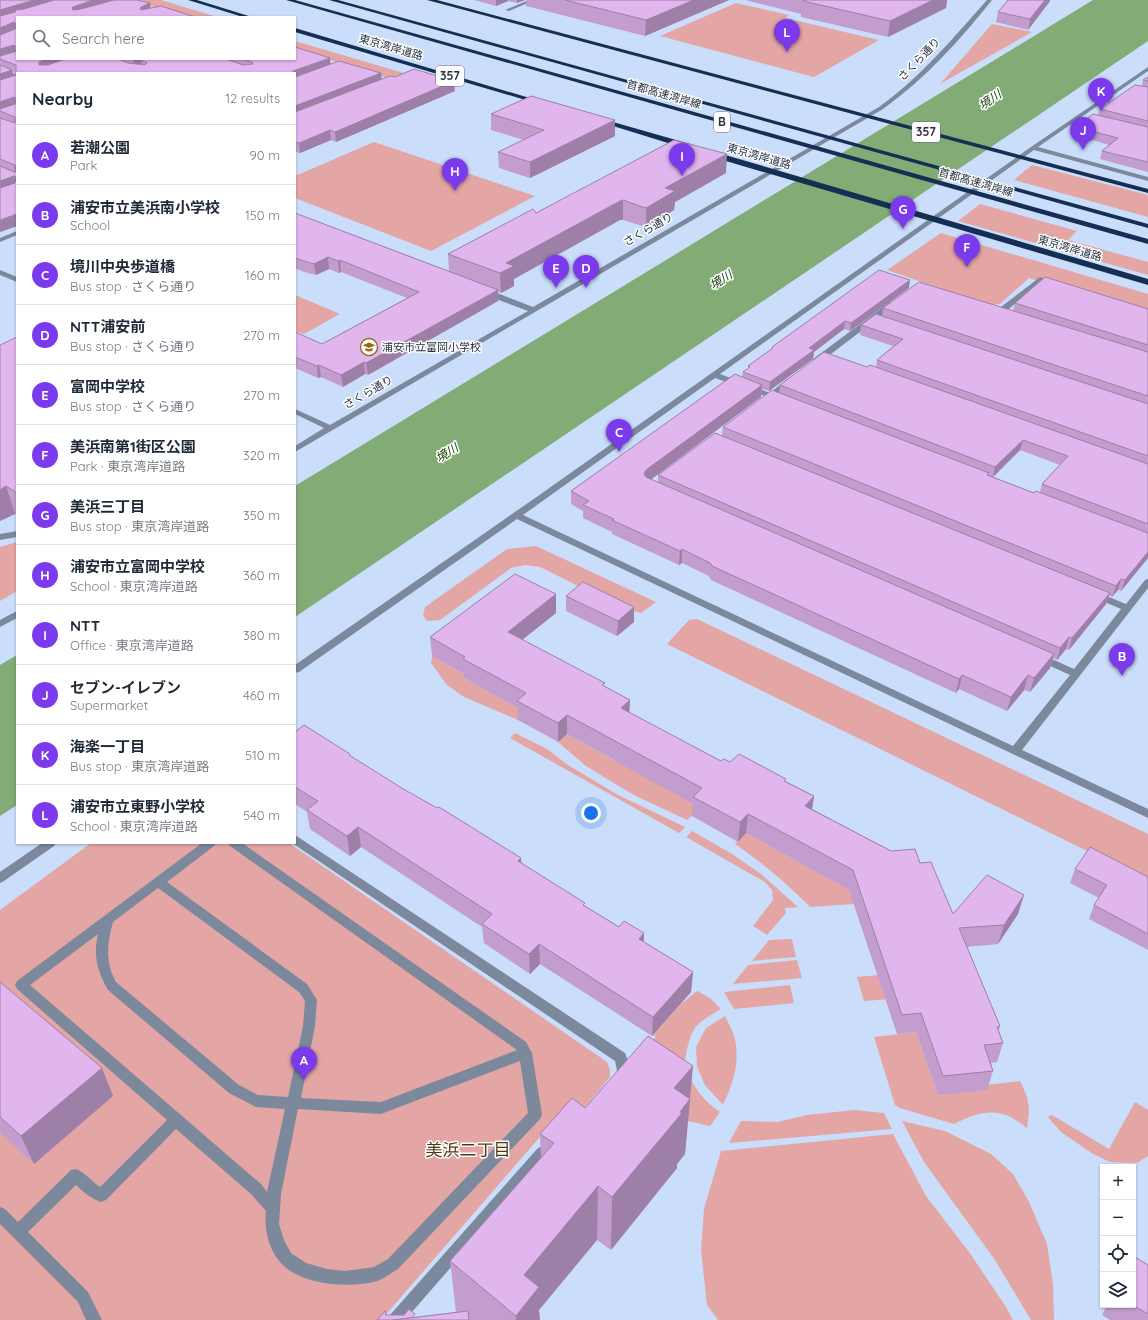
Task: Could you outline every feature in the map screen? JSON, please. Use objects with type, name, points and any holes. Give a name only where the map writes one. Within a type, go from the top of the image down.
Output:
[{"type":"highway","points":[[191,0],[246,16]]},
{"type":"highway","name":"首都高速湾岸線","points":[[289,0],[1148,242]]},
{"type":"highway","name":"首都高速湾岸線","points":[[332,0],[1148,226]]},
{"type":"highway","name":"357","points":[[430,0],[1148,190]]},
{"type":"highway","name":"東京湾岸道路","points":[[296,30],[547,104]]},
{"type":"highway","name":"東京湾岸道路","points":[[590,118],[1148,282]]},
{"type":"street","points":[[507,10],[533,0]]},
{"type":"street","name":"さくら通り","points":[[296,448],[895,99],[922,75],[990,0]]},
{"type":"street","points":[[296,669],[715,375],[1033,148],[1083,117],[1125,88],[1148,69]]},
{"type":"street","points":[[0,70],[16,77]]},
{"type":"street","points":[[1033,148],[1148,178]]},
{"type":"street","points":[[0,240],[16,233]]},
{"type":"street","points":[[0,272],[16,280]]},
{"type":"street","points":[[1000,312],[1040,279],[1061,286]]},
{"type":"street","points":[[481,290],[533,310]]},
{"type":"street","points":[[812,364],[828,357],[877,320],[898,300]]},
{"type":"street","points":[[715,375],[785,401]]},
{"type":"street","points":[[756,406],[794,378]]},
{"type":"street","points":[[296,411],[330,428]]},
{"type":"street","points":[[516,515],[1148,814]]},
{"type":"street","points":[[0,537],[16,534]]},
{"type":"street","points":[[1015,751],[1148,582]]},
{"type":"street","points":[[1090,593],[1127,608]]},
{"type":"street","points":[[0,624],[16,615]]},
{"type":"street","points":[[1031,654],[1075,673]]},
{"type":"street","points":[[296,840],[620,1058],[625,1070],[623,1082],[618,1088]]},
{"type":"street","points":[[0,878],[49,844]]},
{"type":"street","points":[[209,844],[21,985],[256,1189],[273,1209]]},
{"type":"street","points":[[158,882],[303,988],[311,1000],[309,1026],[274,1194],[272,1224],[277,1243],[286,1258],[302,1269],[327,1276],[345,1278],[376,1274],[393,1264],[535,1115],[525,1053],[521,1046],[235,844]]},
{"type":"street","points":[[108,919],[102,941],[102,961],[105,976],[112,986],[234,1089],[256,1101],[381,1108],[525,1053]]},
{"type":"street","points":[[17,1232],[76,1175],[88,1187],[101,1195],[176,1120]]},
{"type":"street","points":[[395,1320],[542,1153],[562,1140]]},
{"type":"street","points":[[0,1214],[84,1297],[94,1320]]},
{"type":"shaded area","points":[[130,0],[161,0],[214,16],[186,16]]},
{"type":"shaded area","points":[[736,3],[789,15],[785,18],[879,40],[814,77],[660,36]]},
{"type":"shaded area","points":[[992,24],[1032,32],[940,84]]},
{"type":"shaded area","points":[[296,41],[407,74],[394,80],[296,49]]},
{"type":"shaded area","points":[[374,142],[535,196],[431,251],[296,198],[296,176]]},
{"type":"shaded area","points":[[1032,165],[1148,195],[1148,217],[1014,180]]},
{"type":"shaded area","points":[[980,204],[1077,231],[1068,240],[1148,262],[1148,275],[958,221]]},
{"type":"shaded area","points":[[941,233],[1148,294],[1148,314],[1029,278],[1000,304],[988,305],[887,270]]},
{"type":"shaded area","points":[[296,295],[340,314],[304,334],[296,331]]},
{"type":"shaded area","points":[[16,542],[16,592],[0,601],[0,547]]},
{"type":"shaded area","points":[[536,546],[656,602],[641,613],[620,607],[540,567],[525,565],[511,568],[440,620],[427,621],[423,615],[425,607],[507,549]]},
{"type":"shaded area","points":[[697,619],[1148,834],[1148,881],[667,644],[689,620]]},
{"type":"shaded area","points":[[432,656],[464,674],[464,678],[527,712],[518,720],[464,697],[447,685],[431,663]]},
{"type":"shaded area","points":[[515,733],[547,749],[568,765],[618,795],[685,827],[679,833],[510,738]]},
{"type":"shaded area","points":[[567,734],[615,761],[622,755],[700,808],[687,820],[636,796],[586,766],[558,742]]},
{"type":"shaded area","points":[[692,831],[732,854],[761,874],[798,907],[785,908],[786,913],[767,935],[753,926],[773,900],[772,890],[765,882],[686,837]]},
{"type":"shaded area","points":[[746,833],[857,894],[854,904],[810,907],[792,889],[735,844]]},
{"type":"shaded area","points":[[90,844],[290,844],[607,1062],[610,1070],[610,1077],[580,1113],[546,1130],[381,1320],[0,1320],[0,910]]},
{"type":"shaded area","points":[[792,939],[796,957],[752,961],[769,940]]},
{"type":"shaded area","points":[[797,960],[802,978],[733,984],[748,965]]},
{"type":"shaded area","points":[[878,975],[904,998],[864,1001],[857,977]]},
{"type":"shaded area","points":[[790,985],[794,1003],[734,1009],[724,992]]},
{"type":"shaded area","points":[[697,991],[710,998],[721,1009],[704,1019],[695,1028],[689,1041],[685,1060],[641,1066],[639,1053],[656,1037],[653,1035],[681,1004]]},
{"type":"shaded area","points":[[725,1016],[734,1036],[737,1054],[733,1080],[723,1105],[705,1085],[697,1067],[696,1047],[706,1028]]},
{"type":"shaded area","points":[[916,1032],[938,1095],[985,1085],[1020,1081],[1026,1094],[1028,1104],[1029,1115],[1027,1128],[1009,1116],[992,1112],[974,1115],[954,1124],[900,1108],[895,1105],[874,1037]]},
{"type":"shaded area","points":[[685,1069],[700,1093],[714,1108],[720,1112],[710,1126],[688,1121]]},
{"type":"shaded area","points":[[1135,1102],[1148,1110],[1148,1156],[1137,1163],[1110,1162],[1093,1154],[1061,1132],[1048,1117],[1052,1115],[1109,1149]]},
{"type":"shaded area","points":[[854,1110],[884,1113],[892,1129],[729,1143],[741,1121],[777,1122],[807,1115]]},
{"type":"shaded area","points":[[902,1121],[945,1131],[991,1154],[1013,1174],[1029,1202],[1047,1244],[1053,1285],[1054,1320],[1031,1320],[995,1260],[924,1162]]},
{"type":"shaded area","points":[[893,1134],[926,1196],[969,1252],[1013,1320],[718,1320],[707,1305],[701,1250],[704,1209],[721,1151]]},
{"type":"water","name":"境川","points":[[1093,0],[1148,0],[1148,41],[296,616],[296,485]]},
{"type":"water","points":[[16,656],[16,806],[0,816],[0,665]]},
{"type":"building","points":[[0,0],[34,0],[0,10]]},
{"type":"building","points":[[54,0],[93,0],[73,7],[73,10],[114,0],[137,0],[150,3],[141,7],[141,10],[161,6],[192,16],[16,16],[16,24],[14,22],[0,28],[0,16],[15,12],[16,10]]},
{"type":"building","points":[[565,0],[694,0],[646,20]]},
{"type":"building","points":[[933,0],[890,21],[803,1]]},
{"type":"building","points":[[1008,0],[1045,0],[1030,19],[998,12]]},
{"type":"building","points":[[16,24],[16,47],[14,45],[0,49],[0,35],[15,29]]},
{"type":"building","points":[[296,47],[330,58],[293,72],[16,72],[16,65],[0,59],[0,56],[16,51],[16,60],[45,60],[39,62],[39,65],[48,65],[62,60],[120,60],[128,63],[145,65],[147,63],[141,60],[229,60],[243,65],[253,64],[252,62],[246,60],[296,60]]},
{"type":"building","points":[[339,61],[381,73],[296,106],[296,77]]},
{"type":"building","points":[[0,65],[12,70],[0,74]]},
{"type":"building","points":[[414,69],[454,81],[335,132],[330,130],[299,143],[296,142],[296,112],[390,76],[395,77]]},
{"type":"building","points":[[16,75],[16,98],[14,97],[0,102],[0,80]]},
{"type":"building","points":[[1135,85],[1148,87],[1148,121],[1100,109]]},
{"type":"building","points":[[531,96],[615,120],[530,162],[498,152],[544,130],[491,114]]},
{"type":"building","points":[[16,98],[16,171],[15,165],[0,159],[0,118],[15,123],[15,117],[0,111],[0,109],[15,104]]},
{"type":"building","points":[[1093,114],[1148,127],[1148,162],[1102,151],[1118,138],[1091,131],[1095,128],[1080,124]]},
{"type":"building","points":[[674,140],[727,154],[665,188],[675,191],[646,208],[623,200],[620,201],[506,263],[514,266],[500,273],[448,254],[533,209],[536,213]]},
{"type":"building","points":[[0,166],[14,172],[16,171],[16,177],[14,176],[0,181]]},
{"type":"building","points":[[16,177],[16,214],[0,220],[0,188],[15,183]]},
{"type":"building","points":[[296,213],[498,290],[366,363],[364,362],[341,375],[319,365],[317,366],[296,357],[296,332],[322,344],[419,292],[340,260],[338,261],[328,257],[314,264],[296,258]]},
{"type":"building","points":[[879,270],[910,280],[851,323],[845,321],[809,348],[814,350],[770,382],[743,372],[750,367],[748,366],[773,348],[772,347]]},
{"type":"building","points":[[1045,277],[1148,309],[1148,345],[1015,303]]},
{"type":"building","points":[[919,282],[1148,352],[1148,396],[883,308]]},
{"type":"building","points":[[876,314],[1148,404],[1148,456],[877,360],[903,339],[861,325]]},
{"type":"building","points":[[16,337],[16,492],[6,486],[0,490],[0,345]]},
{"type":"building","points":[[824,352],[867,367],[870,365],[1148,464],[1148,524],[1042,484],[1068,456],[1023,440],[995,467],[780,385]]},
{"type":"building","points":[[735,374],[762,385],[646,470],[644,474],[646,477],[1054,654],[1034,678],[1028,675],[1011,697],[962,675],[959,679],[712,566],[710,563],[682,549],[680,551],[612,520],[614,519],[583,505],[589,501],[571,491]]},
{"type":"building","points":[[772,390],[989,473],[987,475],[1034,493],[1036,491],[1148,533],[1148,552],[1125,580],[1121,579],[1116,586],[723,427]]},
{"type":"building","points":[[715,433],[1110,593],[1072,638],[1069,637],[1060,648],[658,475]]},
{"type":"building","points":[[515,574],[556,594],[508,632],[605,683],[602,685],[630,700],[621,708],[721,761],[724,759],[730,762],[739,754],[786,779],[784,781],[814,796],[805,806],[891,851],[915,849],[920,863],[931,862],[953,914],[987,875],[1024,895],[1004,925],[959,928],[1000,1026],[997,1027],[1003,1043],[984,1045],[993,1071],[943,1076],[921,1013],[902,1015],[853,870],[748,814],[740,822],[693,797],[702,788],[567,715],[558,723],[517,701],[526,693],[463,659],[465,657],[430,637]]},
{"type":"building","points":[[583,582],[634,607],[618,621],[566,596]]},
{"type":"building","points":[[304,725],[405,790],[437,808],[439,807],[521,858],[518,861],[585,903],[583,905],[619,927],[624,921],[644,933],[639,939],[693,972],[653,1017],[539,944],[529,954],[482,924],[492,914],[358,827],[347,836],[307,810],[318,801],[296,788],[296,731]]},
{"type":"building","points":[[1090,847],[1148,877],[1148,934],[1094,905],[1107,885],[1075,869]]},
{"type":"building","points":[[0,982],[102,1068],[21,1136],[0,1117]]},
{"type":"building","points":[[648,1036],[693,1066],[674,1088],[690,1099],[680,1112],[682,1113],[612,1197],[598,1186],[524,1275],[539,1287],[516,1316],[450,1261],[554,1143],[540,1134],[572,1098],[585,1108]]},
{"type":"building","points":[[1136,1258],[1148,1265],[1148,1314],[1136,1307]]},
{"type":"building","points":[[409,1309],[415,1314],[412,1318],[377,1320],[385,1311],[386,1315],[404,1315]]},
{"type":"building","points":[[468,1311],[469,1320],[394,1320]]},
{"type":"place","name":"浦安市立東野小学校","points":[[787,52]]},
{"type":"place","name":"海楽一丁目","points":[[1101,111]]},
{"type":"place","name":"セブン-イレブン","points":[[1083,150]]},
{"type":"place","name":"NTT","points":[[682,176]]},
{"type":"place","name":"浦安市立富岡中学校","points":[[455,191]]},
{"type":"place","name":"美浜三丁目","points":[[903,229]]},
{"type":"place","name":"美浜南第1街区公園","points":[[967,267]]},
{"type":"place","name":"富岡中学校","points":[[556,288]]},
{"type":"place","name":"NTT浦安前","points":[[586,288]]},
{"type":"place","name":"浦安市立富岡小学校","points":[[369,347]]},
{"type":"place","name":"境川中央歩道橋","points":[[619,452]]},
{"type":"place","name":"浦安市立美浜南小学校","points":[[1122,676]]},
{"type":"place","name":"若潮公園","points":[[304,1080]]},
{"type":"district","name":"美浜二丁目","points":[[468,1150]]}]
